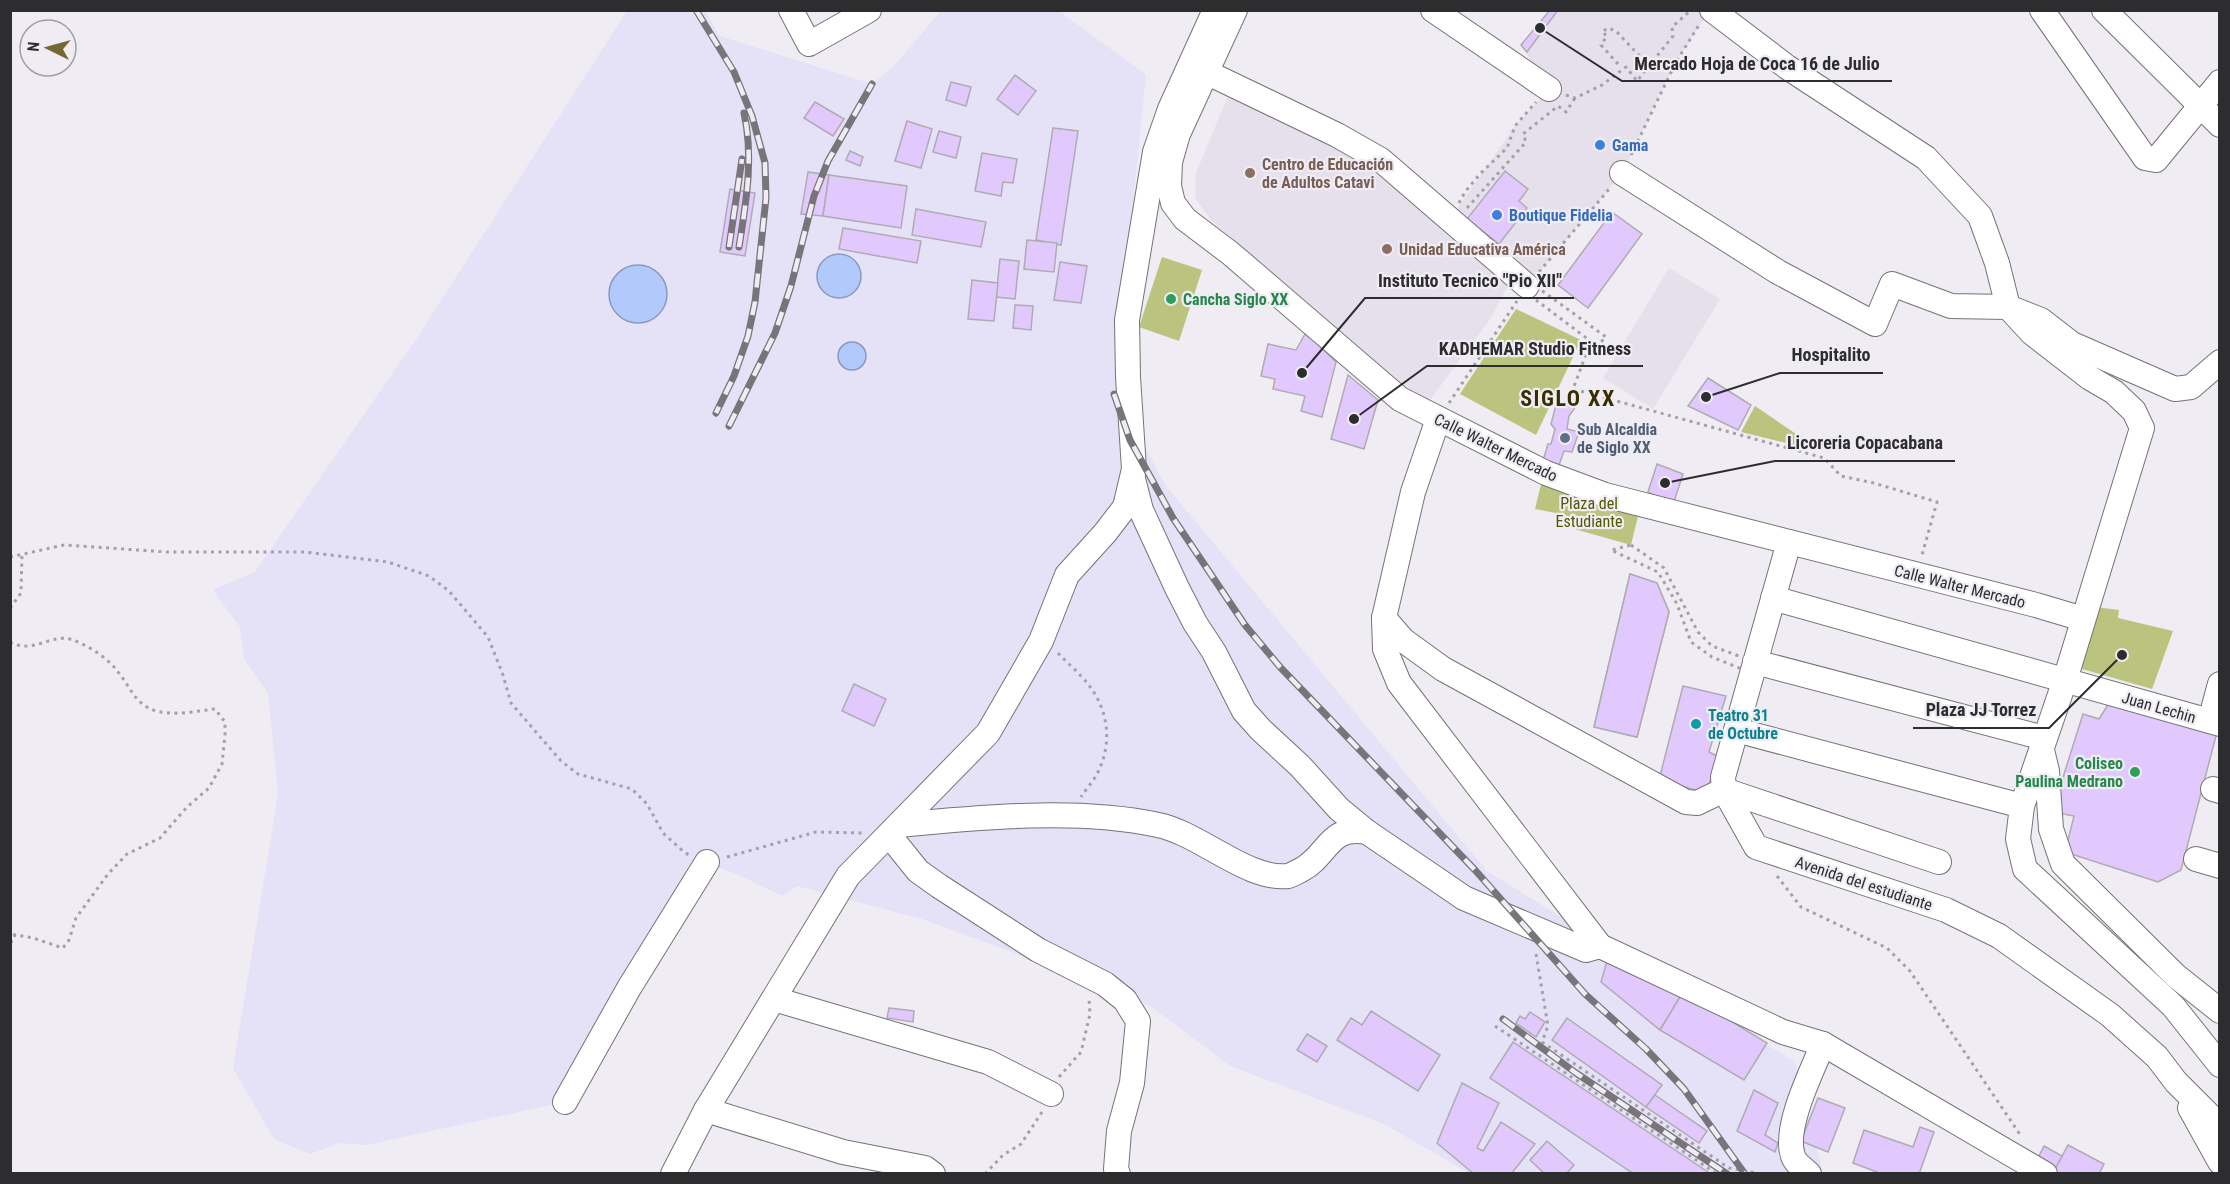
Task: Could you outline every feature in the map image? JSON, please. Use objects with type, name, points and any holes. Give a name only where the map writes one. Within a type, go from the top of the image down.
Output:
[{"type":"street","points":[[791,10],[810,44],[844,17],[869,10]]},
{"type":"street","points":[[673,1173],[706,1110],[848,876],[988,733],[1041,641],[1067,575],[1125,507],[1133,476],[1134,447],[1128,377],[1127,320],[1138,244],[1155,152],[1170,109],[1215,10]]},
{"type":"street","name":"Calle Walter Mercado","points":[[1235,10],[1178,134],[1173,153],[1170,186],[1173,203],[1185,219],[1230,254],[1400,399],[1546,473],[1605,495],[2083,619]]},
{"type":"street","points":[[1433,10],[1549,89]]},
{"type":"street","points":[[2042,10],[2145,158],[2156,160],[2220,82]]},
{"type":"street","points":[[2104,10],[2220,125]]},
{"type":"street","points":[[1708,15],[1926,158],[1980,216],[1997,263],[2008,307],[2032,333],[2090,378],[2114,392],[2134,411],[2142,428],[2065,680],[2022,806],[2018,839],[2025,869],[2173,1006],[2220,1065]]},
{"type":"street","points":[[1208,73],[1337,135],[1381,160],[1450,219],[1525,289]]},
{"type":"street","points":[[1622,173],[1778,272],[1875,324],[1892,284],[1951,306],[2008,307],[2041,320],[2072,344],[2175,389],[2191,387],[2220,362]]},
{"type":"street","points":[[1438,420],[1413,492],[1384,618],[1385,649],[1399,683],[1600,946],[1783,1032],[1823,1044],[2038,1169]]},
{"type":"street","points":[[1133,476],[1141,510],[1161,556],[1244,711],[1279,748],[1300,766],[1339,809],[1367,832],[1464,898],[1586,950],[1600,946]]},
{"type":"street","points":[[1724,790],[1723,777],[1789,542]]},
{"type":"street","name":"Juan Lechin","points":[[1773,598],[2215,722]]},
{"type":"street","points":[[1384,618],[1403,640],[1443,669],[1686,802],[1697,802],[1724,790],[1939,862]]},
{"type":"street","points":[[1753,667],[2043,742]]},
{"type":"street","points":[[2215,722],[2220,684]]},
{"type":"street","points":[[1736,730],[2022,806]]},
{"type":"street","points":[[2043,742],[2051,829],[2063,864],[2176,976],[2220,1011]]},
{"type":"street","name":"Avenida del estudiante","points":[[1724,790],[1756,847],[1946,910],[1999,936],[2109,1015],[2157,1057],[2176,1082],[2220,1126]]},
{"type":"street","points":[[894,830],[995,817],[1116,818],[1161,825],[1201,841],[1241,865],[1268,874],[1290,876],[1312,864],[1330,842],[1343,831],[1354,829],[1367,832]]},
{"type":"street","points":[[894,830],[918,871],[1038,950],[1105,984],[1125,1000],[1138,1022],[1132,1083],[1119,1131],[1116,1169],[1118,1173]]},
{"type":"street","points":[[2196,859],[2220,866]]},
{"type":"street","points":[[565,1102],[629,988],[707,862]]},
{"type":"street","points":[[774,999],[988,1062],[1051,1094]]},
{"type":"street","points":[[1809,1173],[1794,1159],[1790,1138],[1803,1092],[1823,1044]]},
{"type":"street","points":[[2176,1082],[2220,1162]]},
{"type":"street","points":[[706,1110],[843,1152],[925,1168],[933,1173]]},
{"type":"path","points":[[1450,219],[1468,207],[1526,142],[1523,134],[1558,106],[1566,112],[1575,98],[1602,85],[1626,67],[1637,81],[1673,36],[1672,27],[1691,10]]},
{"type":"path","points":[[1438,420],[1525,289],[1622,173],[1676,62],[1708,15]]},
{"type":"path","points":[[1618,64],[1602,45],[1607,36],[1602,32],[1608,28],[1616,31],[1649,66]]},
{"type":"path","points":[[1653,62],[1676,62]]},
{"type":"path","points":[[1450,219],[1465,192],[1507,148],[1515,126],[1549,89],[1575,98]]},
{"type":"path","points":[[1525,289],[1606,338],[1598,346],[1524,291],[1525,289]]},
{"type":"path","points":[[1591,341],[1573,389],[1824,458],[1841,476],[1874,483],[1937,502],[1916,576]]},
{"type":"path","points":[[10,557],[64,545],[166,552],[305,552],[388,562],[429,576],[449,591],[488,637],[511,703],[561,761],[579,774],[632,789],[647,804],[663,833],[684,852],[707,862],[816,831],[894,830]]},
{"type":"path","points":[[1631,545],[1664,568],[1698,632],[1712,646],[1753,667],[1712,657],[1691,642],[1677,604],[1658,572],[1611,550],[1631,545]]},
{"type":"path","points":[[10,608],[21,593],[22,554]]},
{"type":"path","points":[[1048,622],[1058,654],[1081,675],[1098,697],[1105,713],[1107,735],[1103,758],[1097,774],[1077,803],[1057,816]]},
{"type":"path","points":[[10,642],[28,648],[58,639],[70,639],[91,648],[118,671],[132,695],[152,710],[180,713],[215,709],[225,722],[222,764],[209,788],[187,807],[160,838],[128,854],[108,874],[76,918],[69,940],[63,948],[33,938],[13,935],[13,941],[10,942]]},
{"type":"path","points":[[1776,875],[1801,907],[1887,948],[1910,971],[2027,1144],[2038,1169]]},
{"type":"path","points":[[1536,954],[1548,1026],[1542,1042],[1729,1168],[1761,1173]]},
{"type":"path","points":[[1495,1026],[1717,1173]]},
{"type":"shaded area","points":[[627,11],[705,11],[720,36],[872,84],[893,67],[941,11],[1059,11],[1146,75],[1115,379],[1121,381],[1138,435],[1166,486],[1487,871],[1795,1062],[1823,1173],[1469,1173],[1384,1124],[1230,1066],[1153,1008],[1088,976],[1036,961],[922,919],[797,886],[782,896],[739,875],[707,863],[565,1102],[366,1145],[340,1143],[310,1154],[274,1139],[233,1068],[278,794],[268,693],[244,659],[240,627],[213,590],[255,572],[417,338]]},
{"type":"shaded area","points":[[1550,11],[1709,11],[1676,62],[1622,173],[1536,276],[1450,219],[1515,126],[1549,89],[1521,45]]},
{"type":"shaded area","points":[[1230,91],[1329,142],[1425,208],[1512,278],[1491,318],[1427,404],[1211,220],[1195,198],[1196,173]]},
{"type":"shaded area","points":[[1669,268],[1720,299],[1653,409],[1603,378]]},
{"type":"green space","name":"Cancha Siglo XX","points":[[1162,257],[1202,270],[1179,341],[1139,327]]},
{"type":"green space","points":[[1516,309],[1581,340],[1536,435],[1460,394]]},
{"type":"green space","points":[[1755,406],[1799,436],[1794,445],[1741,432]]},
{"type":"green space","name":"Plaza del Estudiante","points":[[1543,476],[1640,508],[1631,545],[1564,526],[1566,515],[1535,509]]},
{"type":"green space","points":[[2095,607],[2119,610],[2118,618],[2173,631],[2152,689],[2075,667]]},
{"type":"water","points":[[839,254],[848,255],[855,260],[860,267],[860,285],[855,292],[848,297],[839,298],[830,297],[823,292],[818,285],[817,276],[818,267],[823,260],[830,255]]},
{"type":"water","points":[[638,265],[649,267],[659,273],[665,283],[667,294],[665,305],[659,315],[649,321],[638,323],[627,321],[617,315],[611,305],[609,294],[611,283],[617,273],[627,267]]},
{"type":"water","points":[[852,342],[862,346],[866,356],[862,366],[852,370],[842,366],[838,356],[842,346]]},
{"type":"building","points":[[1550,10],[1558,10],[1527,52],[1521,45]]},
{"type":"building","points":[[1015,75],[1036,91],[1018,115],[997,99]]},
{"type":"building","points":[[951,82],[971,87],[966,106],[946,100]]},
{"type":"building","points":[[815,102],[844,119],[833,136],[804,118]]},
{"type":"building","points":[[907,121],[932,129],[921,168],[895,161]]},
{"type":"building","points":[[1053,128],[1078,131],[1061,245],[1036,240]]},
{"type":"building","points":[[939,131],[961,137],[956,158],[933,152]]},
{"type":"building","points":[[850,151],[863,157],[860,166],[846,160]]},
{"type":"building","points":[[982,153],[1017,159],[1013,183],[1003,182],[1001,196],[975,191]]},
{"type":"building","points":[[1505,171],[1528,189],[1519,201],[1527,208],[1499,244],[1467,219]]},
{"type":"building","points":[[808,172],[829,175],[823,216],[801,214]]},
{"type":"building","points":[[829,175],[907,186],[901,228],[823,216]]},
{"type":"building","points":[[730,189],[755,193],[745,256],[720,252]]},
{"type":"building","points":[[916,209],[986,222],[981,247],[912,235]]},
{"type":"building","points":[[1612,212],[1642,234],[1588,308],[1558,285]]},
{"type":"building","points":[[843,228],[921,241],[917,263],[839,249]]},
{"type":"building","points":[[1027,240],[1057,243],[1054,272],[1024,269]]},
{"type":"building","points":[[1000,259],[1019,261],[1015,299],[996,297]]},
{"type":"building","points":[[1060,262],[1087,266],[1081,303],[1054,300]]},
{"type":"building","points":[[972,280],[998,283],[994,321],[968,319]]},
{"type":"building","points":[[1015,305],[1033,306],[1031,330],[1013,328]]},
{"type":"building","points":[[1305,334],[1336,362],[1322,417],[1301,411],[1305,396],[1273,389],[1275,379],[1261,376],[1268,344],[1296,350]]},
{"type":"building","points":[[1348,375],[1378,400],[1364,449],[1331,439]]},
{"type":"building","points":[[1708,378],[1751,405],[1738,430],[1688,406]]},
{"type":"building","name":"Sub Alcaldia de Siglo XX","points":[[1557,401],[1577,405],[1569,416],[1567,429],[1579,432],[1572,452],[1564,451],[1558,468],[1542,464],[1555,429],[1551,424]]},
{"type":"building","points":[[1657,464],[1683,474],[1673,505],[1648,492]]},
{"type":"building","points":[[1630,574],[1657,583],[1669,612],[1637,737],[1594,727]]},
{"type":"building","points":[[1630,574],[1657,583],[1669,612],[1637,737],[1594,727]]},
{"type":"building","points":[[854,684],[886,699],[874,726],[842,711]]},
{"type":"building","name":"Teatro 31 de Octubre","points":[[1683,686],[1726,696],[1709,752],[1717,756],[1708,789],[1700,791],[1659,780]]},
{"type":"building","name":"Coliseo Paulina Medrano","points":[[2109,703],[2217,732],[2181,870],[2158,882],[2065,852],[2074,816],[2052,812],[2083,714],[2099,719]]},
{"type":"building","points":[[1609,954],[1683,992],[1660,1030],[1601,982]]},
{"type":"building","points":[[1683,992],[1767,1043],[1744,1080],[1660,1030]]},
{"type":"building","points":[[889,1008],[914,1011],[913,1022],[887,1018]]},
{"type":"building","points":[[1371,1011],[1440,1055],[1418,1091],[1337,1040],[1351,1018],[1362,1025]]},
{"type":"building","points":[[1530,1012],[1545,1022],[1536,1037],[1516,1023],[1520,1016],[1525,1019]]},
{"type":"building","points":[[1567,1018],[1662,1085],[1646,1107],[1552,1040]]},
{"type":"building","points":[[1307,1034],[1327,1046],[1317,1062],[1297,1050]]},
{"type":"building","points":[[1513,1042],[1711,1174],[1634,1174],[1490,1078]]},
{"type":"building","points":[[1580,1073],[1732,1174],[1724,1174],[1578,1077]]},
{"type":"building","points":[[1462,1083],[1499,1103],[1477,1148],[1483,1151],[1501,1122],[1535,1144],[1511,1174],[1474,1174],[1437,1143]]},
{"type":"building","points":[[1754,1090],[1778,1103],[1765,1135],[1778,1143],[1775,1152],[1737,1131]]},
{"type":"building","points":[[1655,1095],[1707,1131],[1699,1143],[1646,1107]]},
{"type":"building","points":[[1818,1098],[1845,1108],[1828,1152],[1801,1141]]},
{"type":"building","points":[[1920,1127],[1934,1132],[1919,1174],[1882,1174],[1853,1163],[1864,1130],[1913,1147]]},
{"type":"building","points":[[1547,1141],[1574,1165],[1566,1174],[1545,1174],[1530,1160]]},
{"type":"building","points":[[2068,1145],[2104,1164],[2099,1174],[2058,1174],[2054,1171]]},
{"type":"building","points":[[2044,1146],[2062,1156],[2054,1171],[2036,1162]]},
{"type":"railway","points":[[696,10],[734,72],[752,116],[765,163],[766,198],[755,302],[748,336],[734,376],[716,413]]},
{"type":"railway","points":[[729,426],[775,333],[791,286],[814,196],[828,161],[872,84]]},
{"type":"railway","points":[[739,247],[749,163],[744,113]]},
{"type":"railway","points":[[729,247],[742,159]]},
{"type":"railway","points":[[1114,394],[1130,440],[1173,518],[1245,625],[1280,667],[1475,870],[1585,994],[1646,1049],[1684,1089],[1745,1174]]},
{"type":"railway","points":[[1503,1019],[1576,1073],[1727,1174]]},
{"type":"place","name":"Mercado Hoja de Coca 16 de Julio","points":[[1540,28]]},
{"type":"place","name":"Gama","points":[[1600,145]]},
{"type":"place","name":"Centro de Educación de Adultos Catavi","points":[[1250,173]]},
{"type":"place","name":"Boutique Fidelia","points":[[1497,215]]},
{"type":"place","name":"Unidad Educativa América","points":[[1387,249]]},
{"type":"place","name":"Cancha Siglo XX","points":[[1171,299]]},
{"type":"place","name":"Instituto Tecnico \"Pio XII\"","points":[[1302,373]]},
{"type":"place","name":"Hospitalito","points":[[1706,397]]},
{"type":"place","name":"KADHEMAR Studio Fitness","points":[[1354,419]]},
{"type":"place","name":"Sub Alcaldia de Siglo XX","points":[[1565,438]]},
{"type":"place","name":"Licoreria Copacabana","points":[[1665,483]]},
{"type":"place","name":"Plaza JJ Torrez","points":[[2122,655]]},
{"type":"place","name":"Teatro 31 de Octubre","points":[[1696,724]]},
{"type":"place","name":"Coliseo Paulina Medrano","points":[[2135,772]]},
{"type":"district","name":"SIGLO XX","points":[[1568,398]]}]
